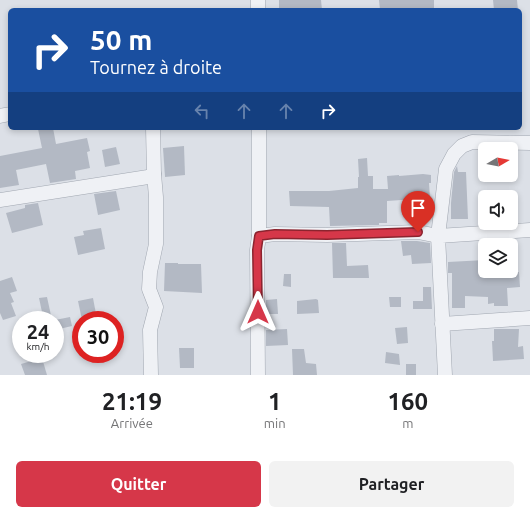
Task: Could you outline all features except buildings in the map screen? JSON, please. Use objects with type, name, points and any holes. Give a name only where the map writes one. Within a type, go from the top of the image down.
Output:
[{"type":"street","points":[[151,375],[150,330],[156,307],[149,289],[150,272],[156,244],[156,197],[152,130]]},
{"type":"street","points":[[258,375],[257,250],[259,236],[259,130]]},
{"type":"street","points":[[445,375],[438,236],[446,170],[454,154],[462,146],[472,142],[530,143]]},
{"type":"street","points":[[0,200],[140,179],[154,174]]},
{"type":"street","points":[[259,236],[275,234],[327,235],[418,232],[438,236],[530,230]]},
{"type":"street","points":[[442,324],[530,318]]},
{"type":"route","points":[[258,312],[257,250],[259,236],[269,236],[275,234],[327,235],[418,232]]}]
